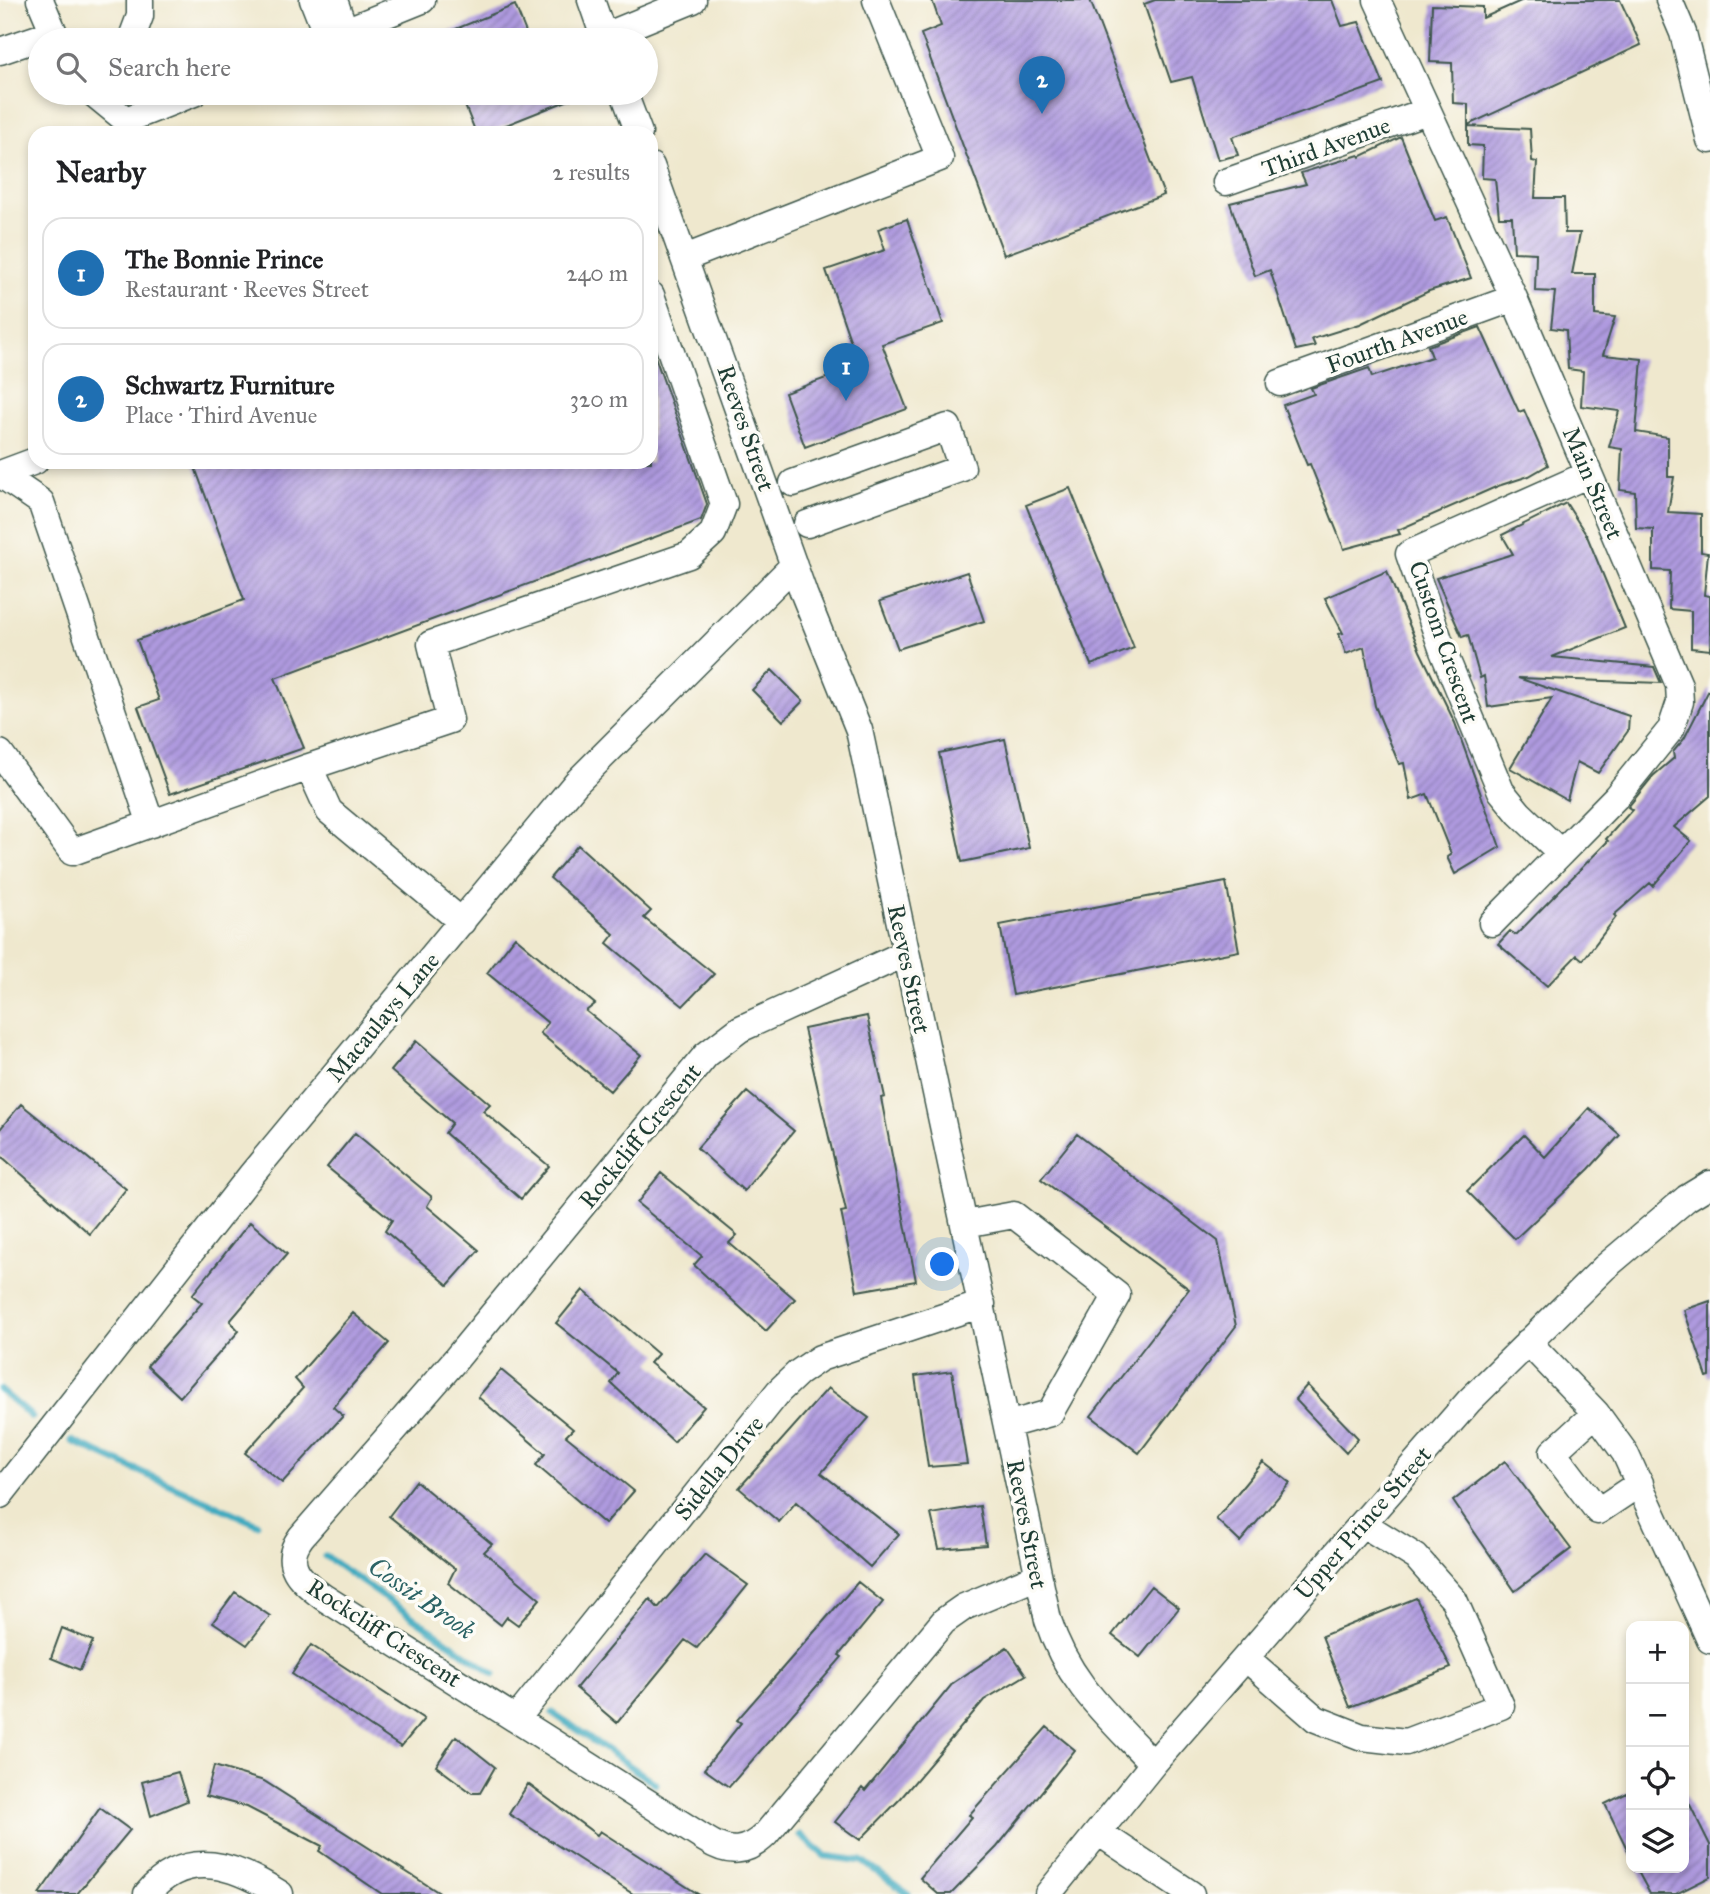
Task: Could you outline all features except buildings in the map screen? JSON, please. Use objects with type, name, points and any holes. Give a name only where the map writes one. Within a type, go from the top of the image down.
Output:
[{"type":"street","points":[[40,0],[51,28]]},
{"type":"street","points":[[136,28],[140,16],[140,0]]},
{"type":"street","points":[[313,0],[327,28]]},
{"type":"street","points":[[332,28],[334,0]]},
{"type":"street","points":[[354,28],[422,0]]},
{"type":"street","points":[[591,0],[601,28]]},
{"type":"street","points":[[627,28],[693,0]]},
{"type":"street","points":[[685,258],[940,158],[876,0]]},
{"type":"street","name":"Main Street","points":[[1377,0],[1514,298],[1675,673],[1680,702],[1671,729],[1616,797],[1492,923]]},
{"type":"street","points":[[1669,0],[1682,33],[1710,140]]},
{"type":"street","points":[[0,51],[28,44]]},
{"type":"street","points":[[116,109],[136,105]]},
{"type":"street","points":[[628,105],[636,126]]},
{"type":"street","name":"Third Avenue","points":[[1226,183],[1427,111]]},
{"type":"street","name":"Reeves Street","points":[[658,205],[662,227],[685,258],[794,565],[859,730],[982,1304],[1041,1598],[1055,1641],[1075,1681],[1153,1764]]},
{"type":"street","name":"Fourth Avenue","points":[[1280,383],[1514,298]]},
{"type":"street","points":[[0,753],[72,852],[309,767],[450,720],[431,644],[689,555],[713,533],[724,504],[658,315]]},
{"type":"street","points":[[793,483],[948,427],[959,458],[962,468],[807,524]]},
{"type":"street","points":[[0,474],[28,464]]},
{"type":"street","points":[[0,474],[41,502],[151,824]]},
{"type":"street","name":"Custom Crescent","points":[[1561,853],[1519,813],[1501,791],[1443,651],[1409,554],[1589,474]]},
{"type":"street","name":"Macaulays Lane","points":[[0,1495],[252,1174],[576,783],[794,565]]},
{"type":"street","points":[[309,767],[329,811],[462,922]]},
{"type":"street","name":"Rockcliff Crescent","points":[[905,953],[740,1028],[706,1055],[456,1359],[297,1543],[293,1554],[298,1578],[717,1847],[730,1851],[745,1850],[766,1834],[944,1621],[964,1607],[1038,1576]]},
{"type":"street","name":"Upper Prince Street","points":[[1048,1894],[1153,1764],[1469,1401],[1604,1268],[1688,1198],[1710,1184]]},
{"type":"street","points":[[965,1224],[1014,1215],[1117,1295],[1050,1413],[1007,1424]]},
{"type":"street","name":"Sidella Drive","points":[[517,1718],[779,1391],[797,1373],[820,1358],[982,1304]]},
{"type":"street","points":[[1528,1342],[1596,1413],[1625,1453],[1710,1640]]},
{"type":"street","points":[[1596,1413],[1553,1452],[1598,1511],[1640,1483]]},
{"type":"street","points":[[1246,1658],[1316,1719],[1362,1737],[1406,1742],[1501,1706],[1454,1600],[1416,1557],[1363,1524]]},
{"type":"street","points":[[1098,1832],[1191,1894]]},
{"type":"street","points":[[147,1894],[174,1873],[203,1865],[234,1868],[280,1894]]},
{"type":"waterway","name":"Cossit Brook","points":[[0,1390],[32,1417]]},
{"type":"waterway","name":"Cossit Brook","points":[[72,1441],[257,1524]]},
{"type":"waterway","name":"Cossit Brook","points":[[325,1556],[494,1674]]},
{"type":"waterway","name":"Cossit Brook","points":[[553,1713],[656,1784]]},
{"type":"waterway","name":"Cossit Brook","points":[[800,1835],[825,1856],[862,1861],[908,1894]]},
{"type":"place","name":"Schwartz Furniture","points":[[1042,114]]},
{"type":"place","name":"The Bonnie Prince","points":[[846,401]]}]
